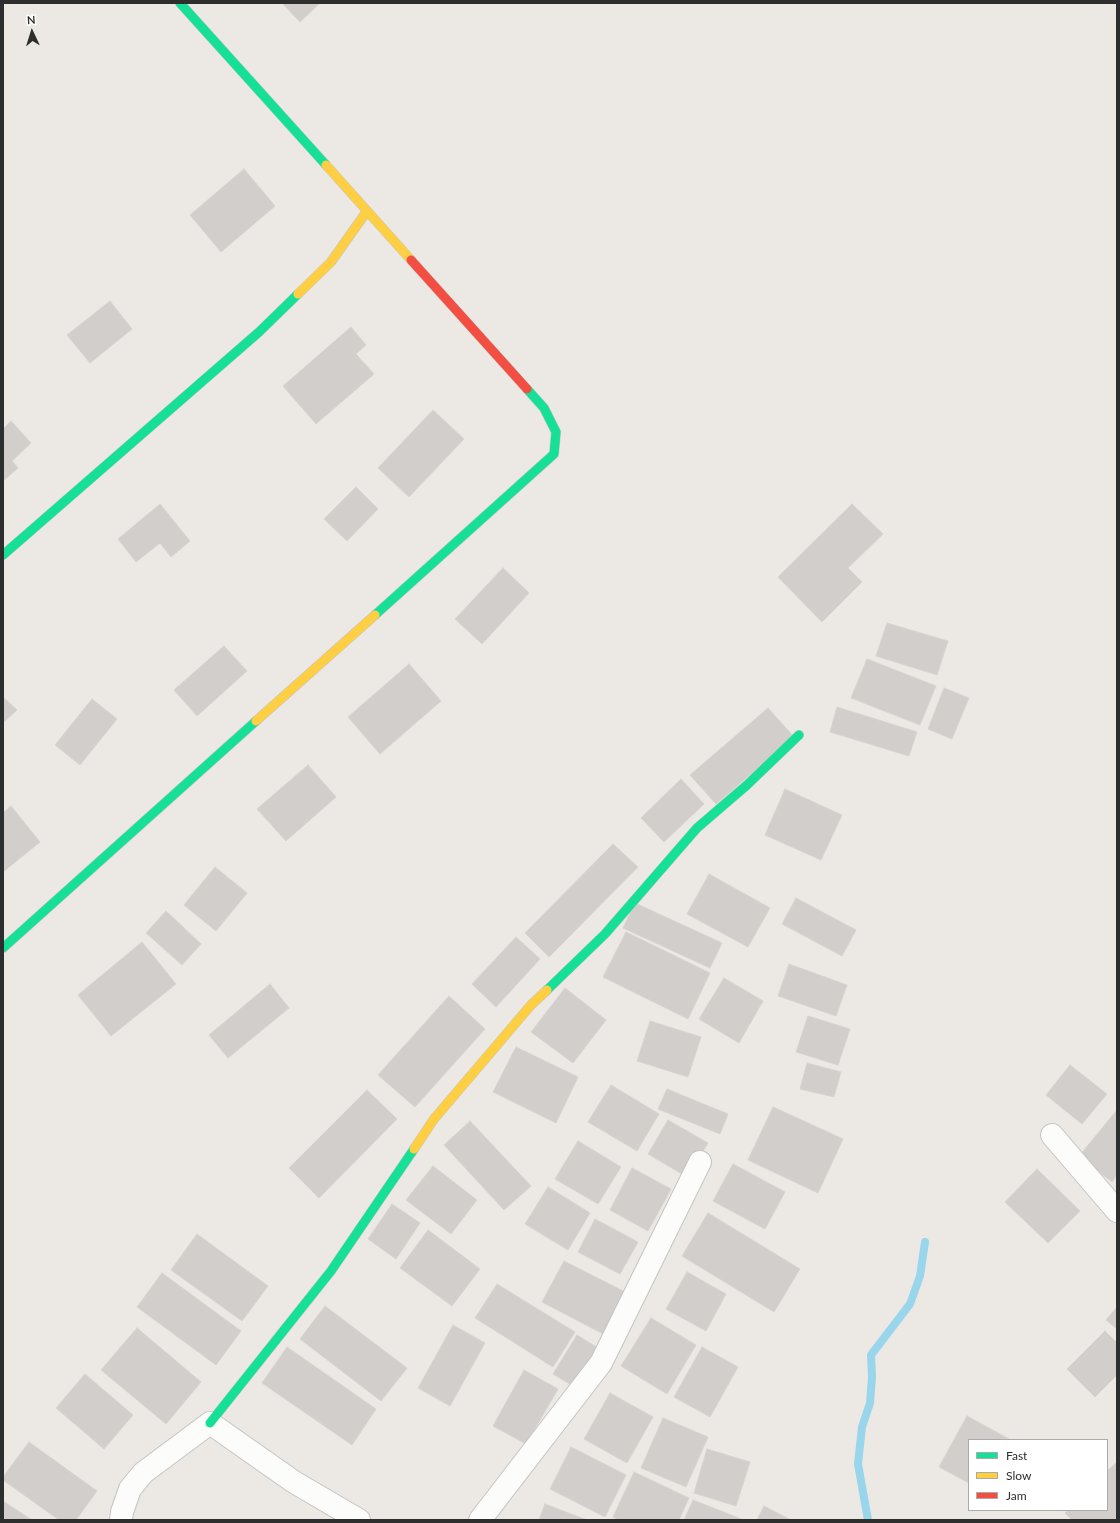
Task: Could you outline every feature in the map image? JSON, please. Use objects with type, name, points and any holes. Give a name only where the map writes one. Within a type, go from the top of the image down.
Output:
[{"type":"street","points":[[3,948],[554,454],[556,432],[544,408],[180,3]]},
{"type":"street","points":[[3,555],[259,332],[331,262],[367,211]]},
{"type":"street","points":[[120,1520],[130,1489],[143,1472],[210,1423],[331,1271],[434,1119],[531,1005],[605,934],[697,828],[747,785],[799,735]]},
{"type":"street","points":[[1052,1135],[1117,1211]]},
{"type":"street","points":[[480,1520],[601,1363],[700,1162]]},
{"type":"street","points":[[210,1423],[294,1482],[359,1520]]},
{"type":"building","points":[[282,3],[320,3],[300,22]]},
{"type":"building","points":[[244,169],[275,206],[221,252],[190,215]]},
{"type":"building","points":[[110,301],[132,329],[90,363],[67,335]]},
{"type":"building","points":[[351,327],[366,345],[356,354],[374,374],[316,424],[283,386]]},
{"type":"building","points":[[433,410],[464,439],[409,497],[378,468]]},
{"type":"building","points":[[11,421],[31,443],[12,461],[18,468],[3,481],[3,429]]},
{"type":"building","points":[[356,487],[378,509],[347,541],[324,519]]},
{"type":"building","points":[[160,504],[190,541],[171,557],[160,543],[136,562],[118,539]]},
{"type":"building","points":[[852,504],[883,534],[848,568],[862,582],[822,622],[778,577]]},
{"type":"building","points":[[503,568],[529,593],[482,644],[455,619]]},
{"type":"building","points":[[887,623],[948,641],[937,675],[876,656]]},
{"type":"building","points":[[224,646],[247,671],[197,716],[174,690]]},
{"type":"building","points":[[867,659],[936,686],[920,725],[851,698]]},
{"type":"building","points":[[409,664],[441,701],[380,754],[348,717]]},
{"type":"building","points":[[944,688],[969,698],[952,739],[928,729]]},
{"type":"building","points":[[3,697],[17,710],[3,723]]},
{"type":"building","points":[[92,699],[117,719],[80,765],[55,745]]},
{"type":"building","points":[[837,707],[917,732],[909,756],[830,732]]},
{"type":"building","points":[[768,708],[794,737],[716,804],[690,775]]},
{"type":"building","points":[[308,765],[336,797],[286,841],[257,809]]},
{"type":"building","points":[[681,779],[704,804],[664,842],[641,818]]},
{"type":"building","points":[[785,789],[842,815],[821,860],[765,835]]},
{"type":"building","points":[[11,806],[40,842],[3,872],[3,813]]},
{"type":"building","points":[[613,844],[638,867],[549,957],[525,933]]},
{"type":"building","points":[[215,867],[247,893],[216,931],[184,905]]},
{"type":"building","points":[[709,874],[770,908],[748,947],[687,914]]},
{"type":"building","points":[[796,898],[856,930],[842,956],[782,924]]},
{"type":"building","points":[[635,903],[722,943],[710,968],[623,928]]},
{"type":"building","points":[[166,911],[201,944],[182,965],[146,933]]},
{"type":"building","points":[[626,932],[710,973],[688,1019],[603,977]]},
{"type":"building","points":[[516,937],[540,959],[496,1007],[472,984]]},
{"type":"building","points":[[142,942],[176,984],[111,1036],[78,995]]},
{"type":"building","points":[[789,964],[847,985],[836,1016],[778,996]]},
{"type":"building","points":[[724,978],[763,1001],[739,1043],[699,1019]]},
{"type":"building","points":[[270,984],[289,1008],[228,1058],[209,1035]]},
{"type":"building","points":[[565,988],[606,1020],[573,1063],[531,1032]]},
{"type":"building","points":[[449,996],[485,1029],[415,1107],[378,1075]]},
{"type":"building","points":[[808,1016],[850,1029],[838,1065],[796,1052]]},
{"type":"building","points":[[650,1021],[701,1037],[688,1077],[637,1061]]},
{"type":"building","points":[[516,1047],[578,1077],[556,1123],[493,1092]]},
{"type":"building","points":[[807,1063],[841,1072],[834,1097],[800,1089]]},
{"type":"building","points":[[1070,1065],[1107,1094],[1082,1124],[1046,1095]]},
{"type":"building","points":[[611,1085],[659,1114],[637,1151],[588,1122]]},
{"type":"building","points":[[667,1089],[728,1114],[720,1134],[658,1109]]},
{"type":"building","points":[[367,1090],[397,1119],[319,1198],[289,1168]]},
{"type":"building","points":[[773,1107],[843,1139],[818,1193],[748,1160]]},
{"type":"building","points":[[1117,1110],[1117,1175],[1112,1182],[1079,1156]]},
{"type":"building","points":[[668,1120],[708,1143],[687,1177],[648,1154]]},
{"type":"building","points":[[470,1121],[531,1186],[504,1210],[444,1145]]},
{"type":"building","points":[[578,1141],[621,1167],[598,1204],[555,1179]]},
{"type":"building","points":[[733,1164],[785,1192],[765,1229],[713,1201]]},
{"type":"building","points":[[433,1166],[477,1200],[451,1234],[406,1200]]},
{"type":"building","points":[[632,1168],[671,1189],[648,1231],[610,1210]]},
{"type":"building","points":[[1037,1169],[1080,1211],[1048,1243],[1005,1202]]},
{"type":"building","points":[[548,1187],[590,1213],[568,1250],[525,1224]]},
{"type":"building","points":[[392,1204],[420,1223],[396,1259],[368,1239]]},
{"type":"building","points":[[708,1213],[800,1269],[774,1312],[682,1256]]},
{"type":"building","points":[[595,1219],[638,1242],[620,1274],[578,1252]]},
{"type":"building","points":[[428,1230],[480,1269],[452,1306],[400,1268]]},
{"type":"building","points":[[197,1234],[268,1286],[242,1321],[171,1270]]},
{"type":"building","points":[[564,1261],[629,1294],[607,1336],[542,1302]]},
{"type":"building","points":[[687,1272],[726,1294],[706,1331],[666,1309]]},
{"type":"building","points":[[162,1273],[241,1331],[216,1365],[137,1307]]},
{"type":"building","points":[[497,1284],[575,1332],[553,1367],[475,1318]]},
{"type":"building","points":[[325,1306],[407,1368],[381,1401],[300,1339]]},
{"type":"building","points":[[1117,1307],[1117,1329],[1106,1320]]},
{"type":"building","points":[[651,1318],[696,1345],[667,1394],[621,1366]]},
{"type":"building","points":[[453,1325],[485,1343],[450,1406],[418,1388]]},
{"type":"building","points":[[137,1328],[201,1382],[166,1424],[101,1370]]},
{"type":"building","points":[[1105,1331],[1117,1343],[1117,1375],[1095,1397],[1067,1369]]},
{"type":"building","points":[[577,1335],[598,1348],[573,1386],[553,1374]]},
{"type":"building","points":[[287,1347],[376,1409],[352,1445],[262,1383]]},
{"type":"building","points":[[702,1347],[738,1367],[710,1417],[674,1397]]},
{"type":"building","points":[[524,1370],[558,1389],[526,1444],[493,1426]]},
{"type":"building","points":[[85,1374],[133,1415],[104,1449],[56,1408]]},
{"type":"building","points":[[610,1393],[653,1417],[627,1463],[584,1439]]},
{"type":"building","points":[[967,1416],[1009,1439],[968,1439],[968,1482],[939,1467]]},
{"type":"building","points":[[663,1418],[708,1437],[686,1487],[641,1468]]},
{"type":"building","points":[[29,1442],[97,1491],[76,1520],[59,1520],[3,1480],[3,1477]]},
{"type":"building","points":[[571,1447],[626,1475],[605,1517],[550,1489]]},
{"type":"building","points":[[707,1449],[750,1462],[736,1506],[694,1493]]},
{"type":"building","points":[[1117,1462],[1117,1520],[1072,1520],[1065,1513],[1067,1511],[1108,1511],[1108,1470]]},
{"type":"building","points":[[634,1472],[689,1498],[679,1520],[619,1520],[613,1517]]},
{"type":"building","points":[[693,1500],[744,1520],[684,1520]]},
{"type":"building","points":[[3,1501],[32,1520],[3,1520]]},
{"type":"building","points":[[545,1504],[587,1520],[539,1520]]},
{"type":"building","points":[[764,1506],[791,1520],[757,1520]]},
{"type":"waterway","points":[[868,1520],[858,1464],[862,1427],[870,1403],[872,1377],[871,1355],[910,1304],[920,1276],[925,1242]]},
{"type":"traffic: fast","points":[[180,3],[326,165]]},
{"type":"traffic: fast","points":[[3,555],[259,332],[298,294]]},
{"type":"traffic: fast","points":[[375,615],[554,454],[556,432],[544,408],[527,389]]},
{"type":"traffic: fast","points":[[3,948],[256,721]]},
{"type":"traffic: fast","points":[[547,990],[605,934],[697,828],[747,785],[799,735]]},
{"type":"traffic: fast","points":[[210,1423],[331,1271],[414,1149]]},
{"type":"traffic: slow","points":[[326,165],[411,260]]},
{"type":"traffic: slow","points":[[298,294],[331,262],[367,211]]},
{"type":"traffic: slow","points":[[256,721],[375,615]]},
{"type":"traffic: slow","points":[[414,1149],[434,1119],[531,1005],[547,990]]},
{"type":"traffic: jam","points":[[411,260],[527,389]]}]
